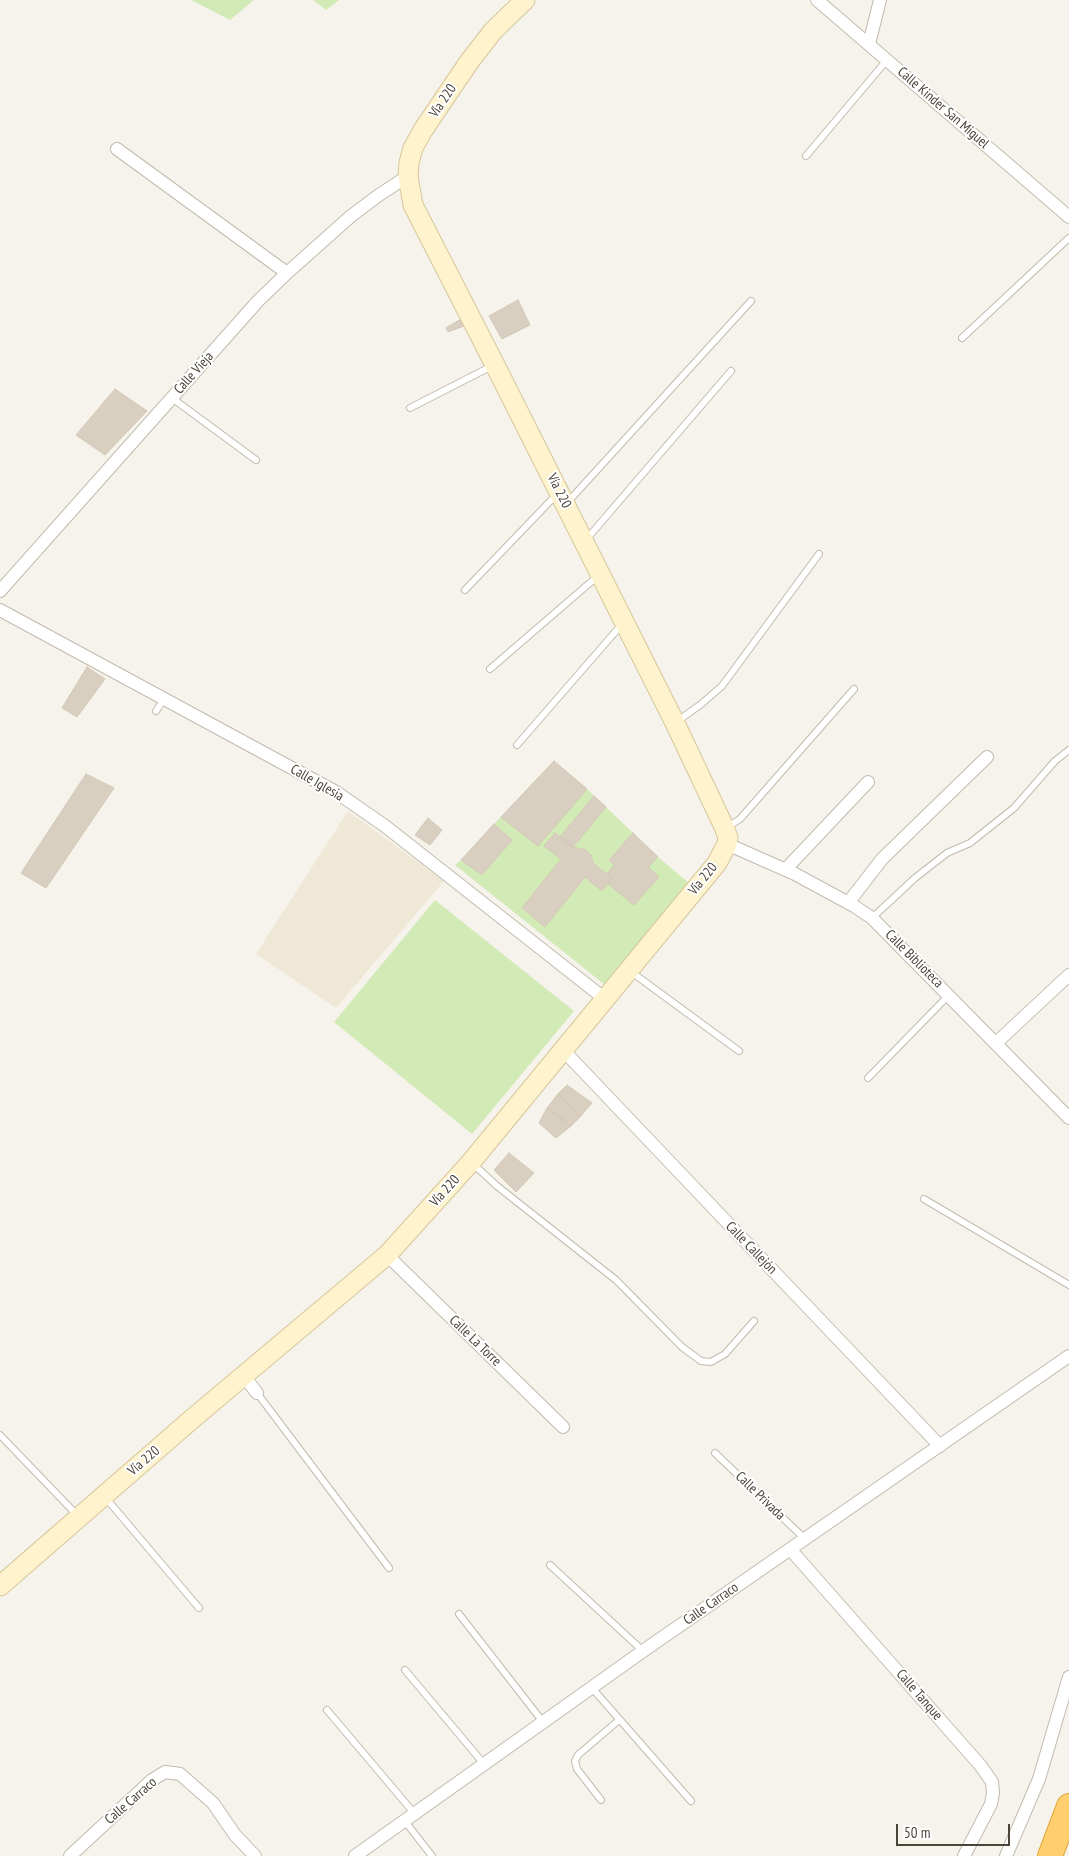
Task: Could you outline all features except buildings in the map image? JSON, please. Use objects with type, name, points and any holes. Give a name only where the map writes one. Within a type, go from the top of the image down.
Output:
[{"type":"highway","points":[[1050,1856],[1069,1806]]},
{"type":"main road","name":"Vía 220","points":[[0,1586],[388,1255],[471,1162],[718,863],[726,836],[675,723],[495,365],[412,205],[408,176],[413,148],[469,62],[493,31],[525,0]]},
{"type":"street","name":"Calle Kinder San Miguel","points":[[817,0],[1069,217]]},
{"type":"street","points":[[869,44],[880,0]]},
{"type":"street","points":[[118,149],[287,273]]},
{"type":"street","name":"Calle Vieja","points":[[0,592],[258,301],[364,206],[408,176]]},
{"type":"street","name":"Calle Iglesia","points":[[0,610],[336,792],[385,826],[605,999]]},
{"type":"street","points":[[848,903],[882,859],[987,757]]},
{"type":"street","points":[[785,870],[868,782]]},
{"type":"street","name":"Calle Biblioteca","points":[[726,836],[872,918],[1069,1118]]},
{"type":"street","points":[[996,1043],[1069,975]]},
{"type":"street","name":"Calle Callejón","points":[[563,1050],[940,1446]]},
{"type":"street","name":"Calle La Torre","points":[[388,1255],[563,1427]]},
{"type":"street","name":"Calle Carraco","points":[[355,1856],[643,1651],[1069,1356]]},
{"type":"street","points":[[244,1376],[257,1393]]},
{"type":"street","name":"Calle Tanque","points":[[790,1549],[980,1764],[992,1782],[994,1793],[991,1804],[964,1856]]},
{"type":"street","points":[[1006,1856],[1039,1779],[1069,1677]]},
{"type":"street","name":"Calle Carraco","points":[[70,1856],[152,1780],[165,1772],[180,1774],[213,1803],[235,1836],[255,1856]]},
{"type":"lane","points":[[806,156],[887,60]]},
{"type":"lane","points":[[962,338],[1069,238]]},
{"type":"lane","points":[[465,590],[562,499],[751,301]]},
{"type":"lane","points":[[410,408],[495,365]]},
{"type":"lane","points":[[584,542],[731,372]]},
{"type":"lane","points":[[172,398],[256,460]]},
{"type":"lane","points":[[675,723],[700,706],[722,686],[819,554]]},
{"type":"lane","points":[[490,670],[600,575]]},
{"type":"lane","points":[[517,745],[624,622]]},
{"type":"lane","points":[[726,836],[854,689]]},
{"type":"lane","points":[[156,711],[164,699]]},
{"type":"lane","points":[[872,918],[947,853],[970,843],[1014,808],[1055,762],[1069,750]]},
{"type":"lane","points":[[629,970],[740,1051]]},
{"type":"lane","points":[[868,1078],[949,995]]},
{"type":"lane","points":[[471,1162],[497,1186],[616,1280],[682,1347],[701,1361],[711,1362],[725,1354],[754,1321]]},
{"type":"lane","points":[[924,1199],[1069,1285]]},
{"type":"lane","points":[[257,1393],[389,1568]]},
{"type":"lane","points":[[0,1436],[80,1517]]},
{"type":"lane","name":"Calle Privada","points":[[715,1453],[805,1539]]},
{"type":"lane","points":[[104,1496],[199,1608]]},
{"type":"lane","points":[[550,1565],[643,1651]]},
{"type":"lane","points":[[459,1614],[543,1722]]},
{"type":"lane","points":[[405,1670],[484,1764]]},
{"type":"lane","points":[[592,1688],[690,1801]]},
{"type":"lane","points":[[326,1710],[409,1816],[432,1856]]},
{"type":"lane","points":[[601,1800],[577,1769],[575,1761],[578,1755],[619,1720]]},
{"type":"shaded area","points":[[348,811],[444,881],[336,1008],[256,954]]},
{"type":"green space","points":[[191,0],[254,0],[230,20]]},
{"type":"green space","points":[[313,0],[339,0],[326,10]]},
{"type":"green space","points":[[587,789],[594,796],[560,837],[555,833],[545,845],[561,859],[522,909],[545,926],[585,877],[602,891],[608,884],[634,905],[659,877],[648,867],[658,857],[690,884],[605,985],[455,865],[461,860],[482,875],[512,840],[494,824],[501,817]]},
{"type":"green space","points":[[606,807],[633,833],[609,859],[614,865],[607,874],[593,863],[591,855],[586,850],[573,847]]},
{"type":"green space","points":[[435,900],[574,1011],[472,1134],[334,1022]]}]
